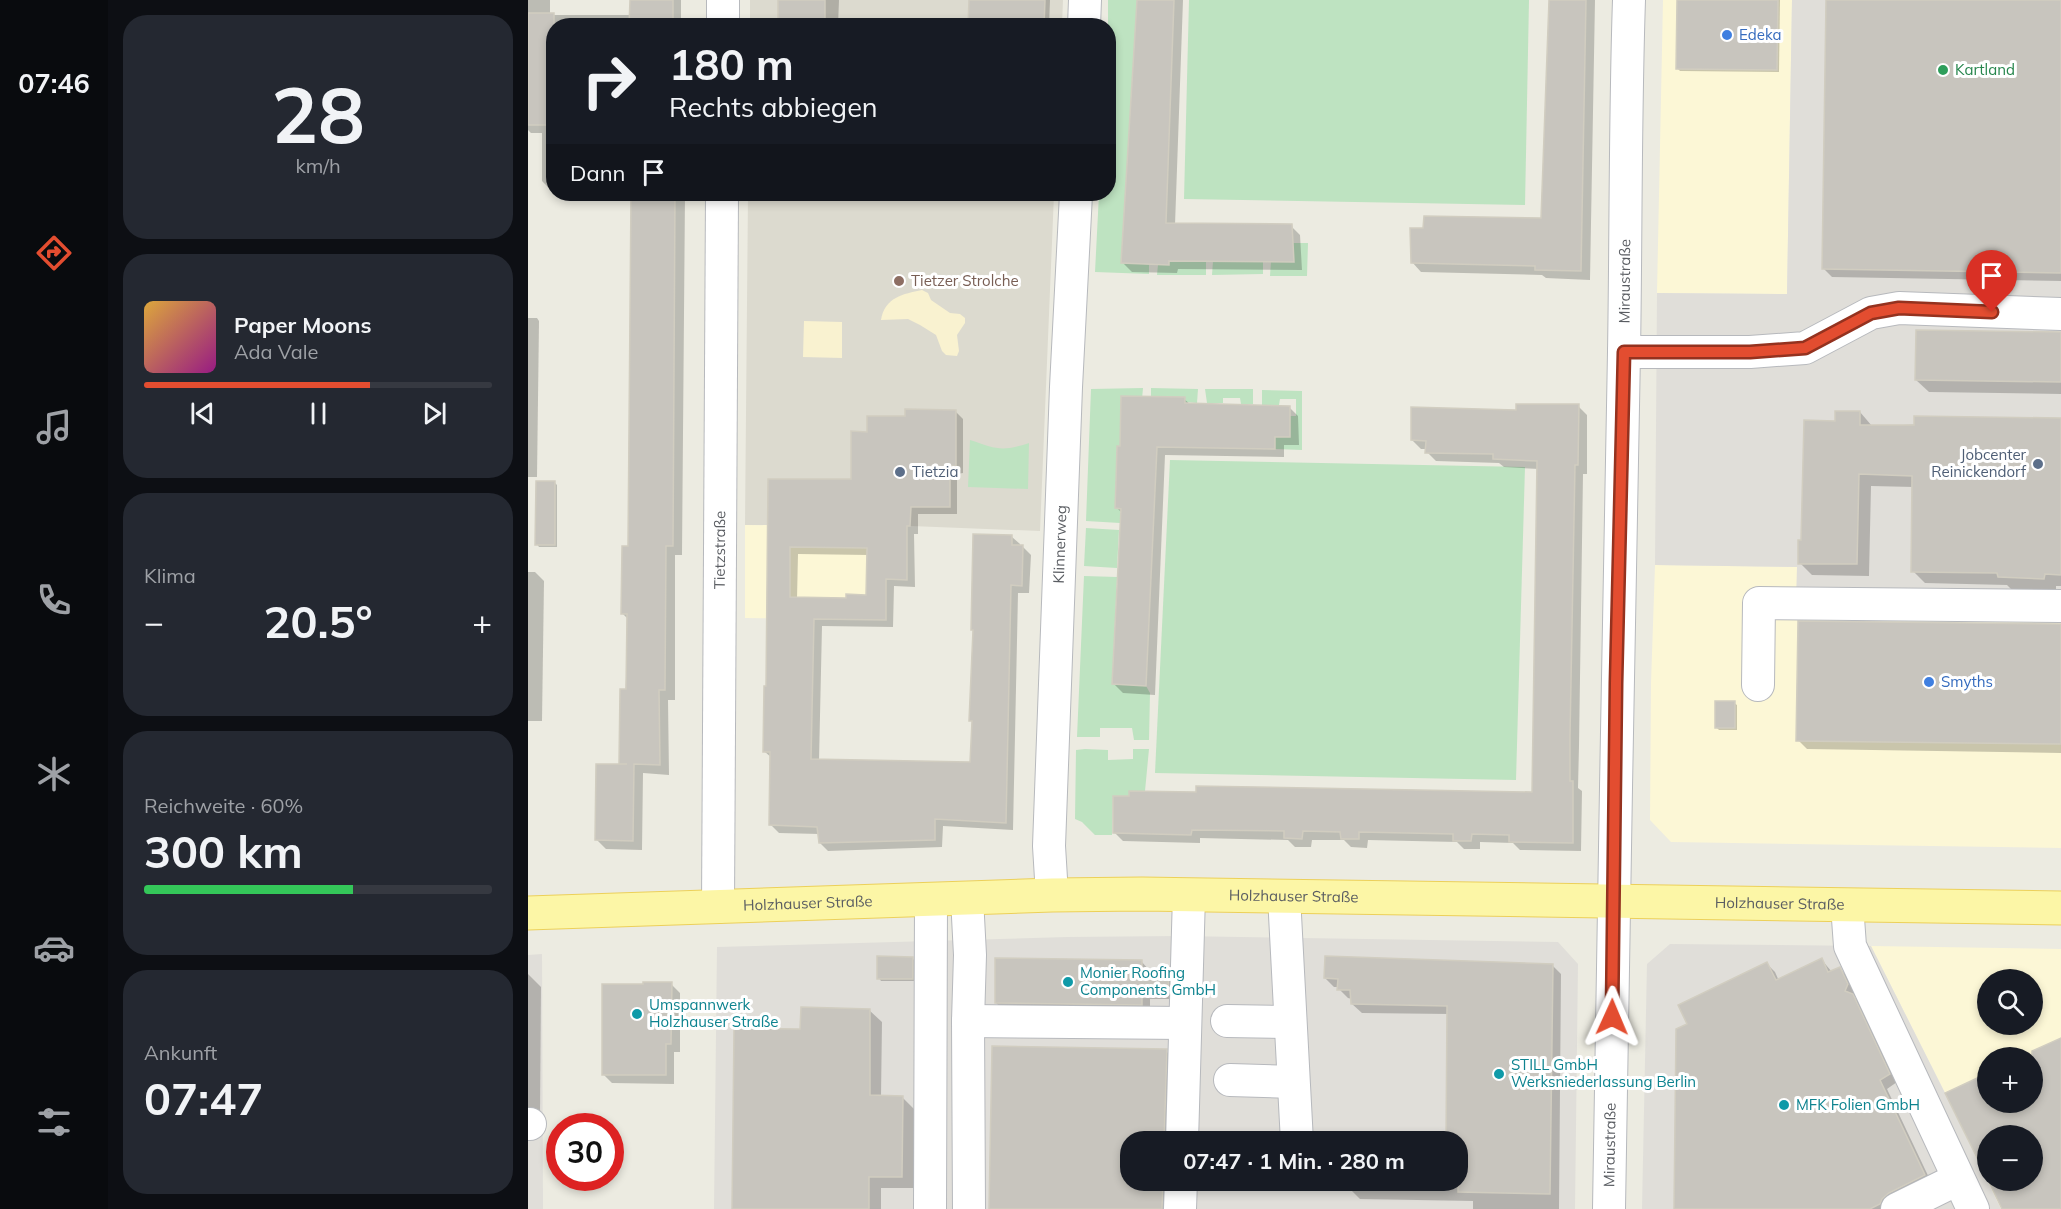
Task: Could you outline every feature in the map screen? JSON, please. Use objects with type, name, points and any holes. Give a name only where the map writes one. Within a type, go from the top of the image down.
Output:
[{"type":"main road","name":"Holzhauser Straße","points":[[528,913],[1052,895],[1614,900],[2061,908]]},
{"type":"street","points":[[723,0],[723,18]]},
{"type":"street","points":[[1084,18],[1085,0]]},
{"type":"street","name":"Miraustraße","points":[[1609,1209],[1629,0]]},
{"type":"street","name":"Tietzstraße","points":[[718,907],[722,201]]},
{"type":"street","name":"Klinnerweg","points":[[1052,895],[1049,846],[1066,387],[1076,201]]},
{"type":"street","points":[[1624,352],[1738,359],[1805,348],[1871,313],[1899,308],[2061,314]]},
{"type":"street","points":[[1758,685],[1759,603],[2061,606]]},
{"type":"street","points":[[1182,1131],[1189,895]]},
{"type":"street","points":[[1284,896],[1296,1131]]},
{"type":"street","points":[[967,898],[970,955],[969,1209]]},
{"type":"street","points":[[930,1209],[931,900]]},
{"type":"street","points":[[1847,905],[1850,946],[1973,1209]]},
{"type":"street","points":[[968,1021],[1185,1023]]},
{"type":"street","points":[[1227,1021],[1290,1022]]},
{"type":"street","points":[[1230,1080],[1293,1082]]},
{"type":"street","points":[[1897,1209],[1958,1179]]},
{"type":"street","points":[[1180,1209],[1181,1191]]},
{"type":"shaded area","points":[[750,0],[1063,0],[1062,18],[750,18]]},
{"type":"shaded area","points":[[1663,0],[1792,0],[1787,294],[1657,293]]},
{"type":"shaded area","points":[[1792,0],[2061,0],[2061,606],[1796,601],[1797,567],[1655,565],[1657,293],[1787,294]]},
{"type":"shaded area","name":"Tietzer Strolche","points":[[748,201],[1054,201],[1040,531],[911,526],[745,525]]},
{"type":"shaded area","points":[[745,525],[887,526],[886,620],[745,618]]},
{"type":"shaded area","points":[[1655,565],[1798,567],[1796,600],[2061,606],[2061,848],[1671,842],[1650,820]]},
{"type":"shaded area","points":[[1179,936],[1558,942],[1578,964],[1575,1209],[714,1209],[717,947]]},
{"type":"shaded area","points":[[1670,944],[1871,946],[1977,1159],[1977,1191],[1992,1191],[2001,1209],[1642,1209],[1647,964]]},
{"type":"shaded area","points":[[1871,946],[2061,949],[2061,1209],[2001,1209],[1992,1191],[2043,1191],[2043,1125],[1977,1125],[1977,1159]]},
{"type":"shaded area","points":[[542,954],[543,1209],[528,1209],[528,955]]},
{"type":"green space","points":[[1108,0],[1137,0],[1121,263],[1149,264],[1149,274],[1095,272],[1099,201],[1116,201],[1116,18],[1108,18]]},
{"type":"green space","points":[[1189,0],[1529,0],[1525,205],[1184,199]]},
{"type":"green space","points":[[1293,243],[1308,243],[1307,276],[1270,276],[1271,261]]},
{"type":"green space","points":[[1169,261],[1206,261],[1206,275],[1157,275],[1158,265],[1168,265]]},
{"type":"green space","points":[[1213,261],[1263,262],[1263,274],[1212,275]]},
{"type":"green space","points":[[1143,388],[1142,399],[1120,446],[1117,446],[1116,463],[1122,490],[1116,491],[1115,508],[1120,509],[1120,523],[1086,521],[1091,389]]},
{"type":"green space","points":[[1151,388],[1198,389],[1197,403],[1151,399]]},
{"type":"green space","points":[[1205,389],[1253,389],[1253,404],[1241,404],[1240,398],[1223,398],[1223,403],[1207,403]]},
{"type":"green space","points":[[1262,390],[1302,391],[1302,450],[1275,449],[1275,437],[1290,437],[1290,416],[1296,416],[1296,399],[1280,399],[1279,405],[1262,405]]},
{"type":"green space","points":[[970,440],[999,448],[1012,448],[1029,443],[1028,489],[968,487]]},
{"type":"green space","points":[[1170,460],[1525,467],[1516,780],[1155,773]]},
{"type":"green space","points":[[1086,528],[1119,530],[1117,568],[1084,566]]},
{"type":"green space","points":[[1084,576],[1117,577],[1112,684],[1146,686],[1150,693],[1149,740],[1134,740],[1132,728],[1100,728],[1100,737],[1077,737]]},
{"type":"green space","points":[[1133,749],[1149,749],[1145,791],[1129,791],[1129,796],[1113,796],[1112,835],[1095,835],[1082,822],[1075,819],[1076,750],[1108,750],[1108,760],[1133,759]]},
{"type":"sand","points":[[922,290],[928,293],[931,300],[950,313],[960,314],[965,318],[965,323],[957,335],[959,351],[957,356],[946,355],[936,335],[908,319],[881,320],[886,306],[891,301],[902,295]]},
{"type":"sand","points":[[804,321],[842,322],[842,358],[803,357]]},
{"type":"building","points":[[630,0],[673,0],[673,18],[629,18]]},
{"type":"building","points":[[778,0],[825,0],[825,18],[778,18]]},
{"type":"building","points":[[969,0],[1045,0],[1044,18],[968,18]]},
{"type":"building","points":[[1137,0],[1174,0],[1166,223],[1292,224],[1294,262],[1169,261],[1169,265],[1121,263]]},
{"type":"building","points":[[1549,0],[1586,0],[1581,271],[1535,270],[1535,266],[1411,263],[1410,228],[1423,228],[1424,216],[1541,218]]},
{"type":"building","name":"Edeka","points":[[1677,0],[1778,0],[1777,70],[1676,69]]},
{"type":"building","name":"Kartland","points":[[1826,0],[2061,0],[2061,273],[1822,269]]},
{"type":"building","points":[[528,13],[554,13],[554,18],[546,18],[546,125],[528,125]]},
{"type":"building","points":[[631,201],[675,201],[673,546],[666,546],[665,690],[659,690],[660,765],[634,764],[633,841],[595,840],[596,764],[619,764],[620,689],[626,689],[627,614],[621,614],[622,546],[628,546]]},
{"type":"building","points":[[1916,330],[2061,332],[2061,382],[1915,380]]},
{"type":"building","points":[[1121,396],[1185,397],[1185,403],[1290,406],[1290,437],[1275,437],[1275,449],[1157,447],[1146,686],[1112,684],[1121,509],[1115,508]]},
{"type":"building","points":[[1516,404],[1579,404],[1578,465],[1575,465],[1570,736],[1573,843],[1509,842],[1509,835],[1472,834],[1471,841],[1453,841],[1453,834],[1359,832],[1359,839],[1341,839],[1340,832],[1303,831],[1302,839],[1284,838],[1284,831],[1192,830],[1191,835],[1113,833],[1113,796],[1129,796],[1129,791],[1196,792],[1196,786],[1532,792],[1537,461],[1493,459],[1493,454],[1425,453],[1426,441],[1411,440],[1411,407],[1516,410]]},
{"type":"building","points":[[905,409],[956,410],[956,466],[950,466],[950,507],[911,507],[910,526],[907,526],[907,580],[886,579],[886,620],[814,619],[811,759],[970,762],[973,534],[1012,535],[1012,545],[1023,545],[1022,586],[1011,585],[1006,823],[935,819],[935,840],[819,843],[817,827],[769,825],[770,752],[763,752],[768,479],[851,479],[851,431],[867,432],[867,416],[905,416]],"holes":[[[790,547],[867,548],[866,595],[846,594],[846,598],[790,597]]]},
{"type":"building","points":[[1835,411],[1860,411],[1860,425],[1914,425],[1914,416],[2061,418],[2061,575],[2045,574],[2044,579],[1998,577],[1997,573],[1911,572],[1912,476],[1859,474],[1857,564],[1798,564],[1798,540],[1801,540],[1804,420],[1835,421]]},
{"type":"building","points":[[536,481],[555,481],[555,545],[535,545]]},
{"type":"building","name":"Smyths","points":[[1798,621],[2061,624],[2061,744],[1796,741]]},
{"type":"building","points":[[1715,701],[1735,701],[1735,728],[1715,728]]},
{"type":"building","points":[[877,956],[913,957],[913,979],[877,979]]},
{"type":"building","name":"STILL GmbH Werksniederlassung Berlin","points":[[1325,956],[1553,964],[1550,1194],[1458,1192],[1468,1191],[1468,1131],[1446,1131],[1447,1006],[1351,1004],[1350,990],[1337,990],[1338,979],[1324,978]]},
{"type":"building","name":"Monier Roofing Components GmbH","points":[[995,958],[1142,960],[1142,970],[1169,970],[1168,991],[1142,991],[1142,1005],[995,1003]]},
{"type":"building","name":"MFK Folien GmbH","points":[[1822,958],[1828,972],[1840,967],[1848,984],[1845,991],[1853,994],[1890,1074],[1880,1080],[1925,1175],[1889,1193],[1880,1204],[1870,1209],[1674,1209],[1676,1029],[1687,1024],[1678,1005],[1767,962],[1776,980]]},
{"type":"building","name":"Umspannwerk Holzhauser Straße","points":[[643,982],[672,982],[671,1044],[666,1044],[666,1075],[602,1075],[602,984],[643,984]]},
{"type":"building","points":[[801,1007],[870,1009],[870,1095],[903,1096],[902,1177],[869,1177],[869,1209],[732,1209],[734,1028],[800,1029]]},
{"type":"building","points":[[2061,1038],[2061,1209],[2002,1209],[1993,1191],[2043,1191],[2043,1125],[1977,1125],[1977,1158],[1945,1093],[1977,1078],[1977,1113],[2043,1113],[2043,1047],[2041,1047]]},
{"type":"building","points":[[992,1046],[1167,1049],[1164,1131],[1120,1131],[1120,1191],[1163,1191],[1162,1209],[989,1209]]},
{"type":"place","name":"Edeka","points":[[1727,35]]},
{"type":"place","name":"Kartland","points":[[1943,70]]},
{"type":"place","name":"Tietzer Strolche","points":[[899,281]]},
{"type":"place","name":"Jobcenter Reinickendorf","points":[[2038,464]]},
{"type":"place","name":"Tietzia","points":[[900,472]]},
{"type":"place","name":"Smyths","points":[[1929,682]]},
{"type":"place","name":"Monier Roofing Components GmbH","points":[[1068,982]]},
{"type":"place","name":"Umspannwerk Holzhauser Straße","points":[[637,1014]]},
{"type":"place","name":"STILL GmbH Werksniederlassung Berlin","points":[[1499,1074]]},
{"type":"place","name":"MFK Folien GmbH","points":[[1784,1105]]},
{"type":"route","points":[[1612,1017],[1616,683],[1624,352],[1750,352],[1805,348],[1871,313],[1899,308],[1992,312]]}]
